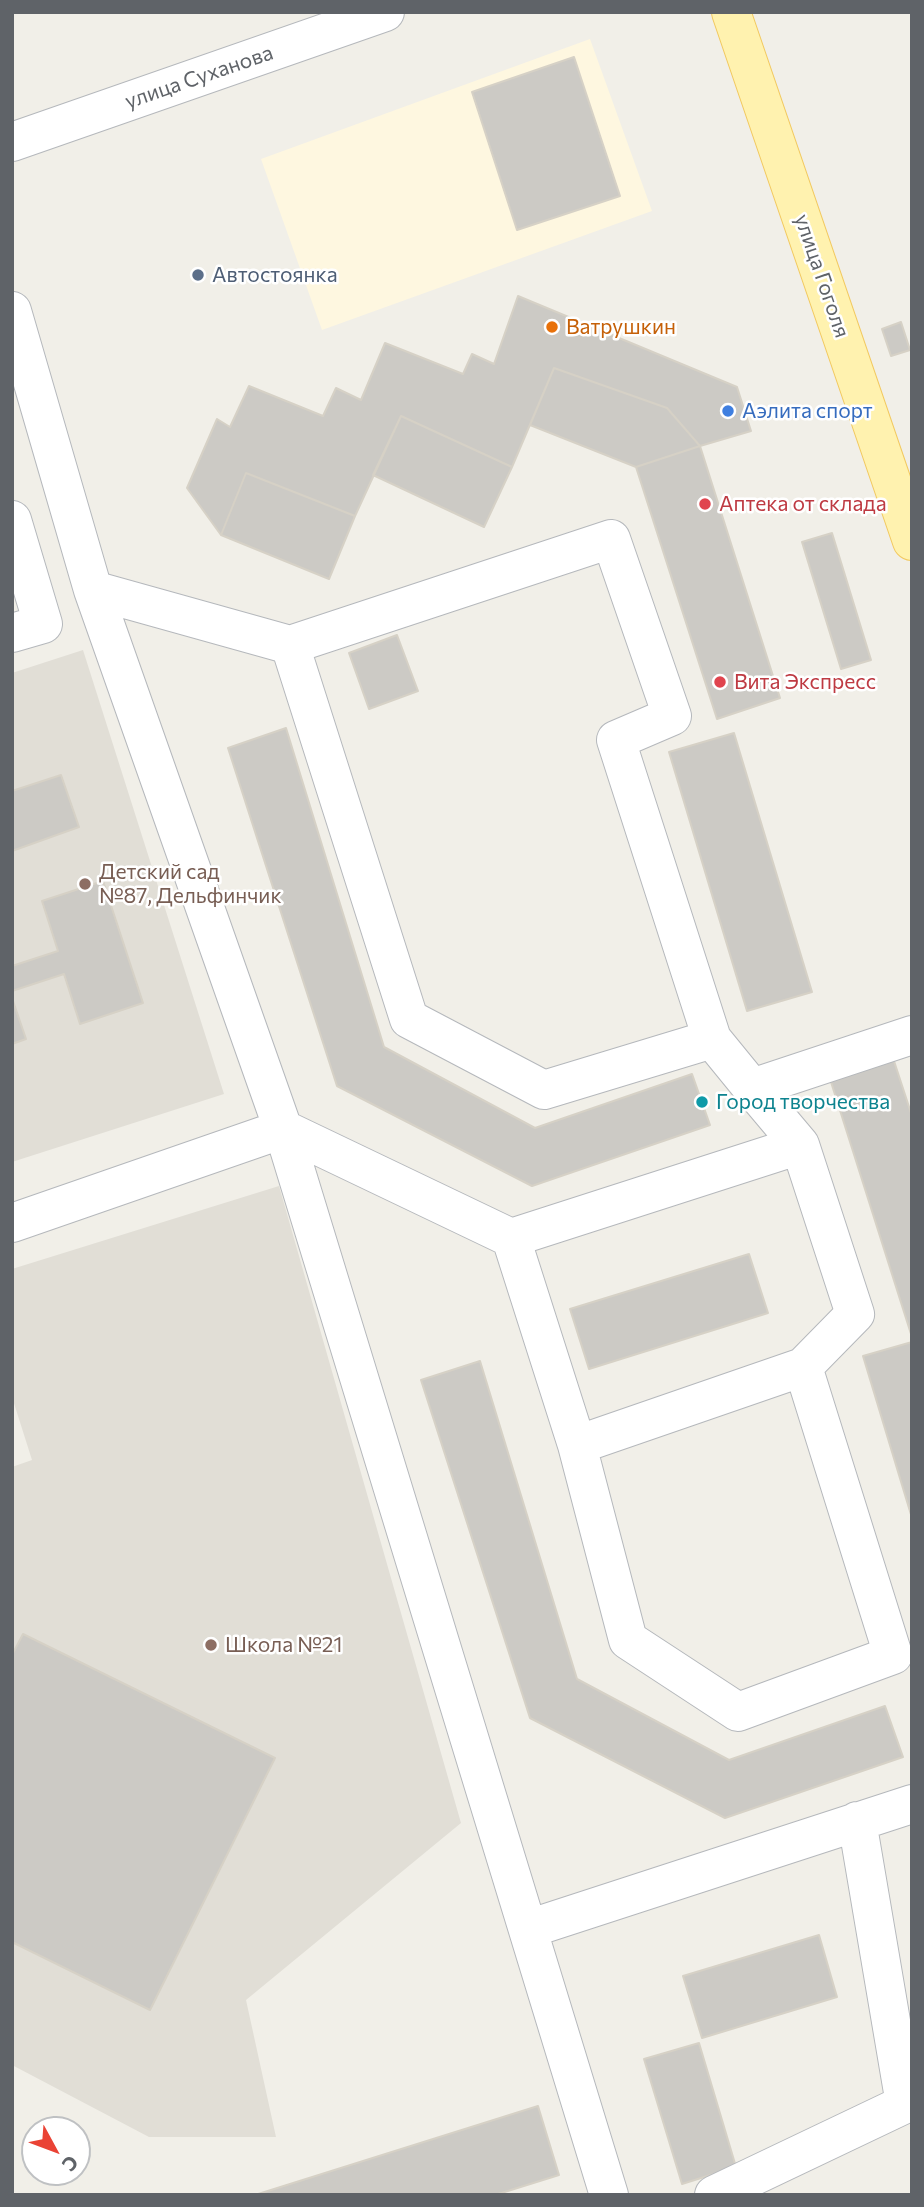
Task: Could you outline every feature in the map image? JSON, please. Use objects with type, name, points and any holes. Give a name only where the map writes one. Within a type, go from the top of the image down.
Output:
[{"type":"main road","name":"улица Гоголя","points":[[731,12],[912,541]]},
{"type":"street","name":"улица Суханова","points":[[12,142],[385,12]]},
{"type":"street","points":[[12,311],[93,590],[282,1129],[527,1929],[600,2192]]},
{"type":"street","points":[[12,520],[43,624],[12,633]]},
{"type":"street","points":[[93,590],[290,645],[611,539],[673,716],[616,740],[712,1039],[800,1145],[855,1314],[803,1367],[577,1445]]},
{"type":"street","points":[[290,645],[409,1019],[544,1090],[712,1039]]},
{"type":"street","points":[[752,1088],[912,1035]]},
{"type":"street","points":[[12,1223],[282,1129],[511,1238],[800,1145]]},
{"type":"street","points":[[511,1238],[577,1445],[628,1640],[738,1712],[902,1658],[803,1367]]},
{"type":"street","points":[[527,1929],[912,1804]]},
{"type":"street","points":[[714,2195],[905,2104],[857,1821]]},
{"type":"shaded area","points":[[590,39],[652,211],[322,330],[261,159]]},
{"type":"shaded area","name":"Детский сад №87, Дельфинчик","points":[[83,650],[224,1094],[12,1162],[12,673]]},
{"type":"shaded area","name":"Школа №21","points":[[279,1186],[461,1823],[246,2000],[276,2137],[149,2137],[12,2065],[12,1467],[32,1460],[12,1397],[12,1269]]},
{"type":"building","points":[[574,57],[620,196],[517,230],[472,92]]},
{"type":"building","points":[[518,296],[737,387],[751,431],[700,446],[667,408],[554,368],[512,467],[401,416],[355,516],[246,473],[221,535],[187,488],[217,419],[230,427],[249,386],[323,416],[336,388],[361,400],[385,343],[463,374],[472,354],[494,364]]},
{"type":"building","points":[[901,322],[910,350],[891,356],[882,329]]},
{"type":"building","points":[[554,368],[667,408],[700,446],[636,467],[530,425]]},
{"type":"building","points":[[401,416],[512,467],[484,527],[373,475]]},
{"type":"building","points":[[700,446],[780,698],[717,719],[636,467]]},
{"type":"building","points":[[246,473],[355,516],[329,579],[221,535]]},
{"type":"building","points":[[832,533],[871,660],[841,669],[802,542]]},
{"type":"building","points":[[397,635],[418,691],[369,709],[349,653]]},
{"type":"building","points":[[286,728],[384,1047],[535,1128],[692,1074],[710,1125],[532,1186],[337,1086],[228,748]]},
{"type":"building","points":[[734,733],[812,992],[747,1011],[669,752]]},
{"type":"building","points":[[61,775],[79,827],[12,851],[12,791]]},
{"type":"building","points":[[103,881],[143,1003],[80,1024],[64,974],[12,991],[12,966],[58,951],[42,901]]},
{"type":"building","points":[[12,998],[26,1039],[12,1044]]},
{"type":"building","points":[[894,1061],[912,1116],[911,1334],[831,1082]]},
{"type":"building","points":[[749,1254],[768,1313],[589,1369],[570,1309]]},
{"type":"building","points":[[912,1342],[912,1518],[863,1356]]},
{"type":"building","points":[[480,1361],[577,1679],[729,1760],[885,1706],[903,1757],[725,1818],[530,1718],[421,1380]]},
{"type":"building","points":[[23,1634],[275,1758],[150,2010],[12,1942],[12,1655]]},
{"type":"building","points":[[819,1935],[837,1997],[702,2038],[683,1976]]},
{"type":"building","points":[[699,2043],[736,2167],[682,2184],[644,2059]]},
{"type":"building","points":[[538,2106],[559,2175],[495,2195],[255,2195]]},
{"type":"place","name":"Автостоянка","points":[[198,275]]},
{"type":"place","name":"Ватрушкин","points":[[552,327]]},
{"type":"place","name":"Аэлита спорт","points":[[728,411]]},
{"type":"place","name":"Аптека от склада","points":[[705,504]]},
{"type":"place","name":"Вита Экспресс","points":[[720,682]]},
{"type":"place","name":"Детский сад №87, Дельфинчик","points":[[85,884]]},
{"type":"place","name":"Город творчества","points":[[702,1102]]},
{"type":"place","name":"Школа №21","points":[[211,1645]]}]
